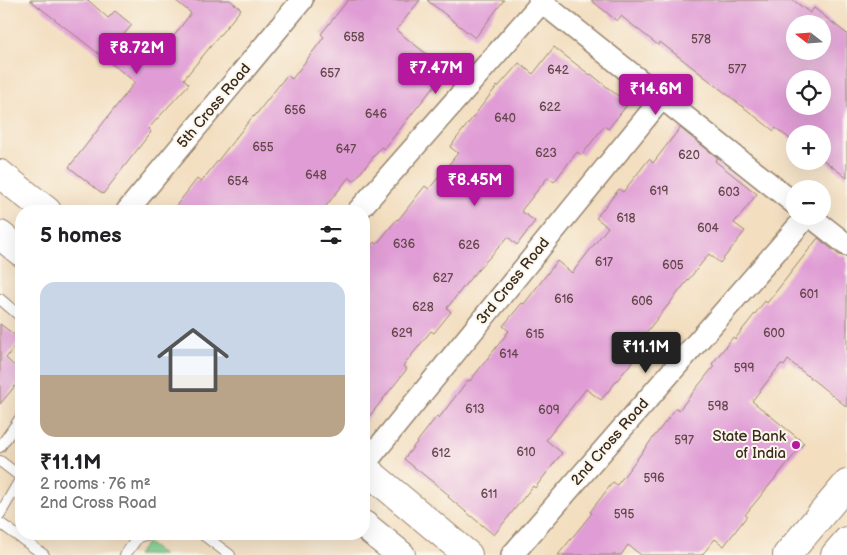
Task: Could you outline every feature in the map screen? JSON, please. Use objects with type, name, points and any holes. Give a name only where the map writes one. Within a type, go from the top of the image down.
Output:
[{"type":"main road","points":[[0,174],[39,205]]},
{"type":"main road","points":[[0,236],[15,247]]},
{"type":"main road","points":[[370,472],[468,555]]},
{"type":"main road","points":[[787,555],[847,484]]},
{"type":"main road","points":[[370,530],[401,555]]},
{"type":"main road","points":[[835,555],[847,541]]},
{"type":"street","name":"5th Cross Road","points":[[132,205],[302,0]]},
{"type":"street","points":[[363,205],[540,1],[786,197]]},
{"type":"street","name":"3rd Cross Road","points":[[370,460],[662,98]]},
{"type":"street","name":"2nd Cross Road","points":[[512,555],[801,225]]},
{"type":"street","points":[[821,225],[847,245]]},
{"type":"lane","points":[[0,299],[15,311]]},
{"type":"lane","points":[[0,447],[15,426]]},
{"type":"lane","points":[[0,461],[15,472]]},
{"type":"lane","points":[[0,514],[15,488]]},
{"type":"lane","points":[[0,523],[15,534]]},
{"type":"lane","points":[[23,540],[44,555]]},
{"type":"lane","points":[[125,555],[136,540]]},
{"type":"lane","points":[[210,540],[230,555]]},
{"type":"green space","points":[[147,543],[163,555],[137,555]]},
{"type":"building","points":[[30,0],[88,0],[108,18],[115,11],[132,25],[123,35],[157,59],[191,13],[175,0],[230,0],[241,9],[184,79],[189,84],[148,129],[151,132],[103,194],[69,167],[135,82]]},
{"type":"building","points":[[348,0],[420,0],[396,30],[447,70],[384,149],[381,147],[354,181],[349,177],[327,205],[177,205],[197,179],[201,182],[287,75],[292,79],[324,37],[321,34]]},
{"type":"building","points":[[427,0],[504,0],[475,38]]},
{"type":"building","points":[[591,0],[793,0],[810,13],[814,8],[823,15],[786,15],[786,60],[831,60],[831,21],[847,34],[847,178],[831,166],[831,125],[786,125],[786,136],[776,128],[774,131],[660,42],[658,45],[621,16],[617,21]]},
{"type":"building","points":[[554,47],[628,104],[608,129],[604,126],[582,155],[577,152],[554,182],[548,177],[521,211],[535,221],[517,245],[508,237],[468,281],[447,308],[451,312],[434,333],[431,331],[403,366],[407,369],[370,415],[370,247],[374,242],[377,244],[425,186],[429,189],[458,153],[450,147],[497,86],[519,63],[533,74]]},
{"type":"building","points":[[680,128],[718,158],[715,161],[757,194],[734,223],[745,231],[720,263],[709,254],[636,345],[642,350],[601,400],[586,389],[546,440],[562,453],[535,488],[533,486],[494,535],[448,497],[449,495],[404,459],[437,416],[439,418],[509,331],[503,326],[522,303],[524,304],[557,261],[572,273],[608,227],[596,218],[619,189],[623,192],[649,159],[653,163]]},
{"type":"building","points":[[818,238],[839,255],[847,257],[847,407],[788,360],[784,366],[781,364],[752,401],[804,443],[745,515],[747,516],[724,546],[715,539],[702,555],[641,555],[628,545],[621,555],[558,555],[592,513],[590,512],[613,482],[617,485],[676,408],[679,410],[714,366],[712,364],[733,337],[735,339],[765,301],[767,303]]},
{"type":"building","points":[[0,324],[15,335],[15,346],[6,358],[15,366],[15,386],[0,404]]},
{"type":"place","name":"State Bank of India","points":[[796,445]]}]
